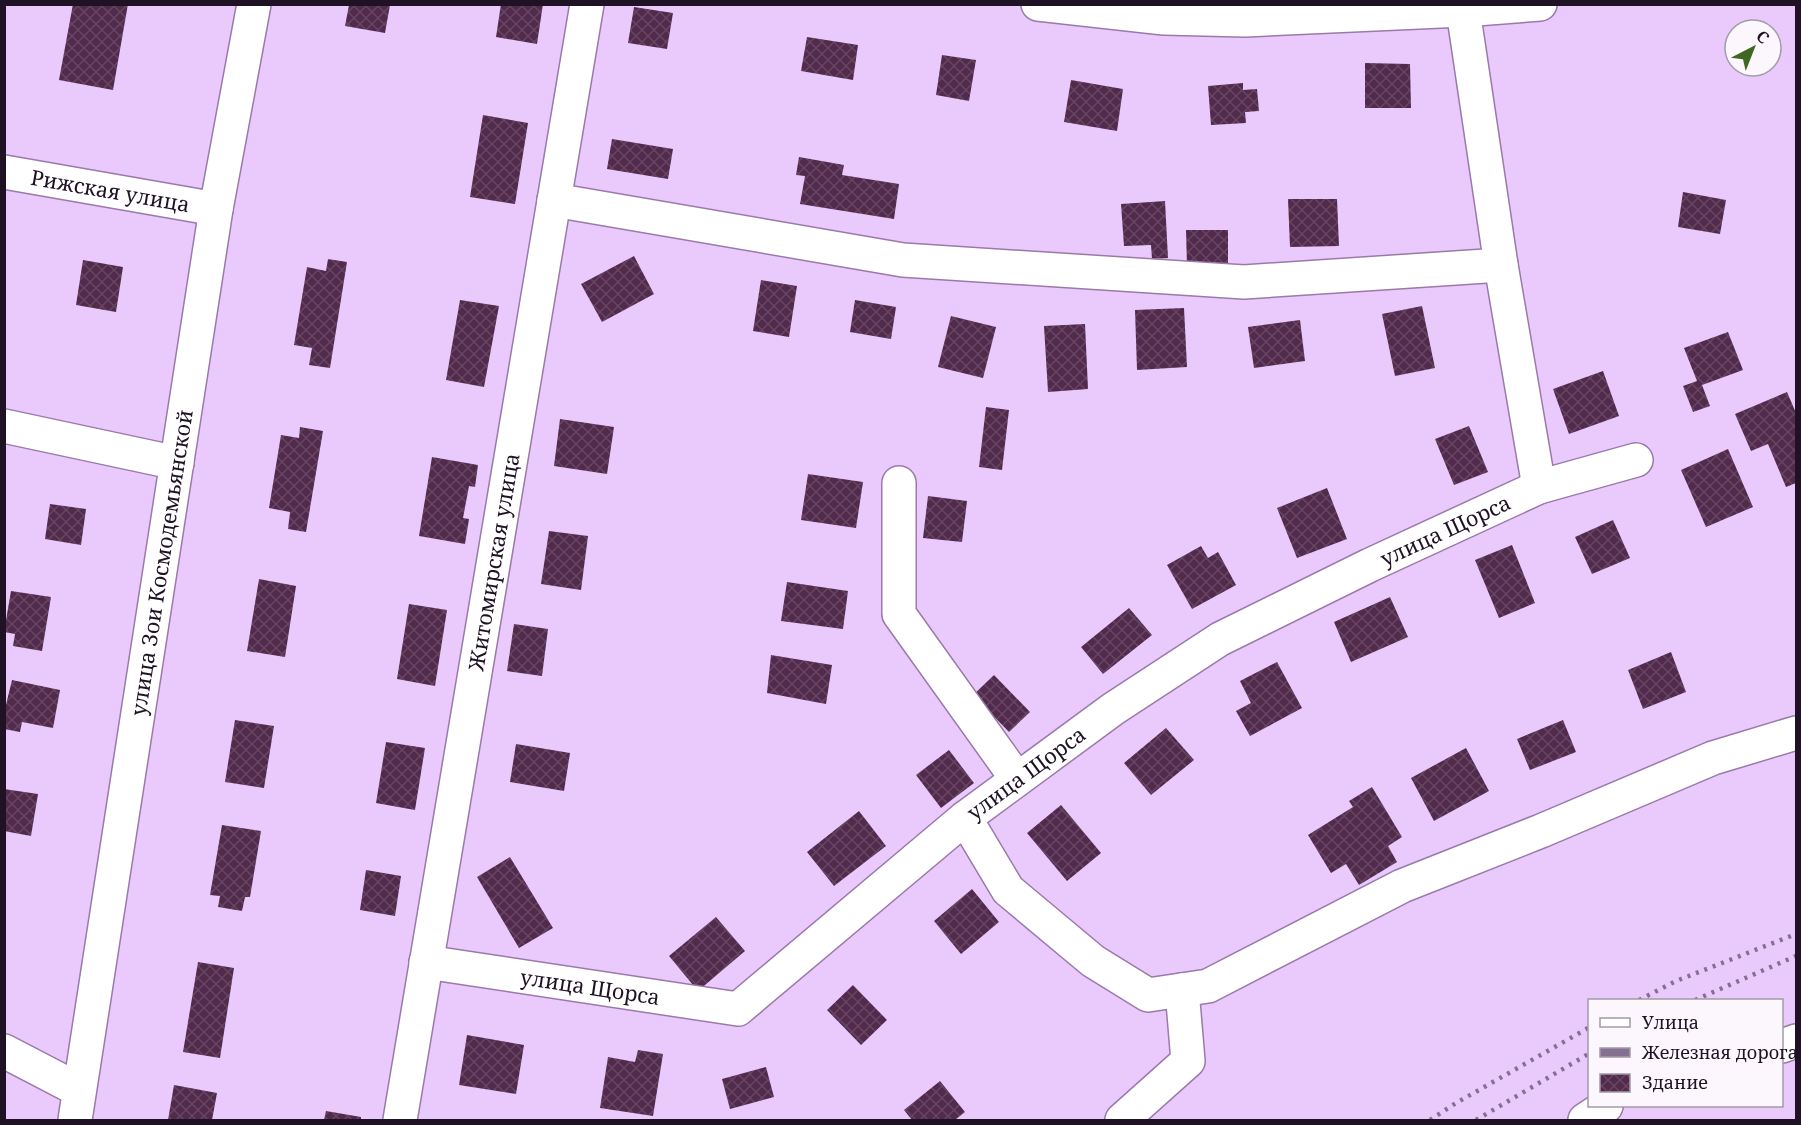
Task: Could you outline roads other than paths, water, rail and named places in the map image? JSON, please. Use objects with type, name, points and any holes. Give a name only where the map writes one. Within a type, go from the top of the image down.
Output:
[{"type":"street","name":"улица Зои Космодемьянской","points":[[77,1105],[216,209],[254,4]]},
{"type":"street","name":"Житомирская улица","points":[[400,1120],[587,4]]},
{"type":"street","points":[[1038,4],[1164,18],[1233,19],[1463,10],[1540,4]]},
{"type":"street","points":[[1463,10],[1501,265],[1539,487]]},
{"type":"street","name":"Рижская улица","points":[[4,172],[216,209]]},
{"type":"street","points":[[554,200],[903,260],[1244,282],[1501,265]]},
{"type":"street","points":[[4,426],[177,463]]},
{"type":"street","name":"улица Щорса","points":[[426,962],[738,1009],[965,818],[1113,709],[1220,639],[1370,565],[1539,487],[1636,460]]},
{"type":"street","points":[[899,483],[899,614],[1017,779]]},
{"type":"street","points":[[965,818],[1008,890],[1093,962],[1148,995],[1208,986],[1402,886],[1713,758],[1797,733]]},
{"type":"street","points":[[1122,1120],[1188,1060],[1182,990]]},
{"type":"street","points":[[4,1051],[77,1105]]},
{"type":"street","points":[[1585,1120],[1604,1107]]},
{"type":"railway","points":[[1641,999],[1676,981],[1796,934]]},
{"type":"railway","points":[[1697,999],[1796,956]]},
{"type":"railway","points":[[1430,1120],[1588,1028]]},
{"type":"railway","points":[[1476,1120],[1588,1054]]}]
